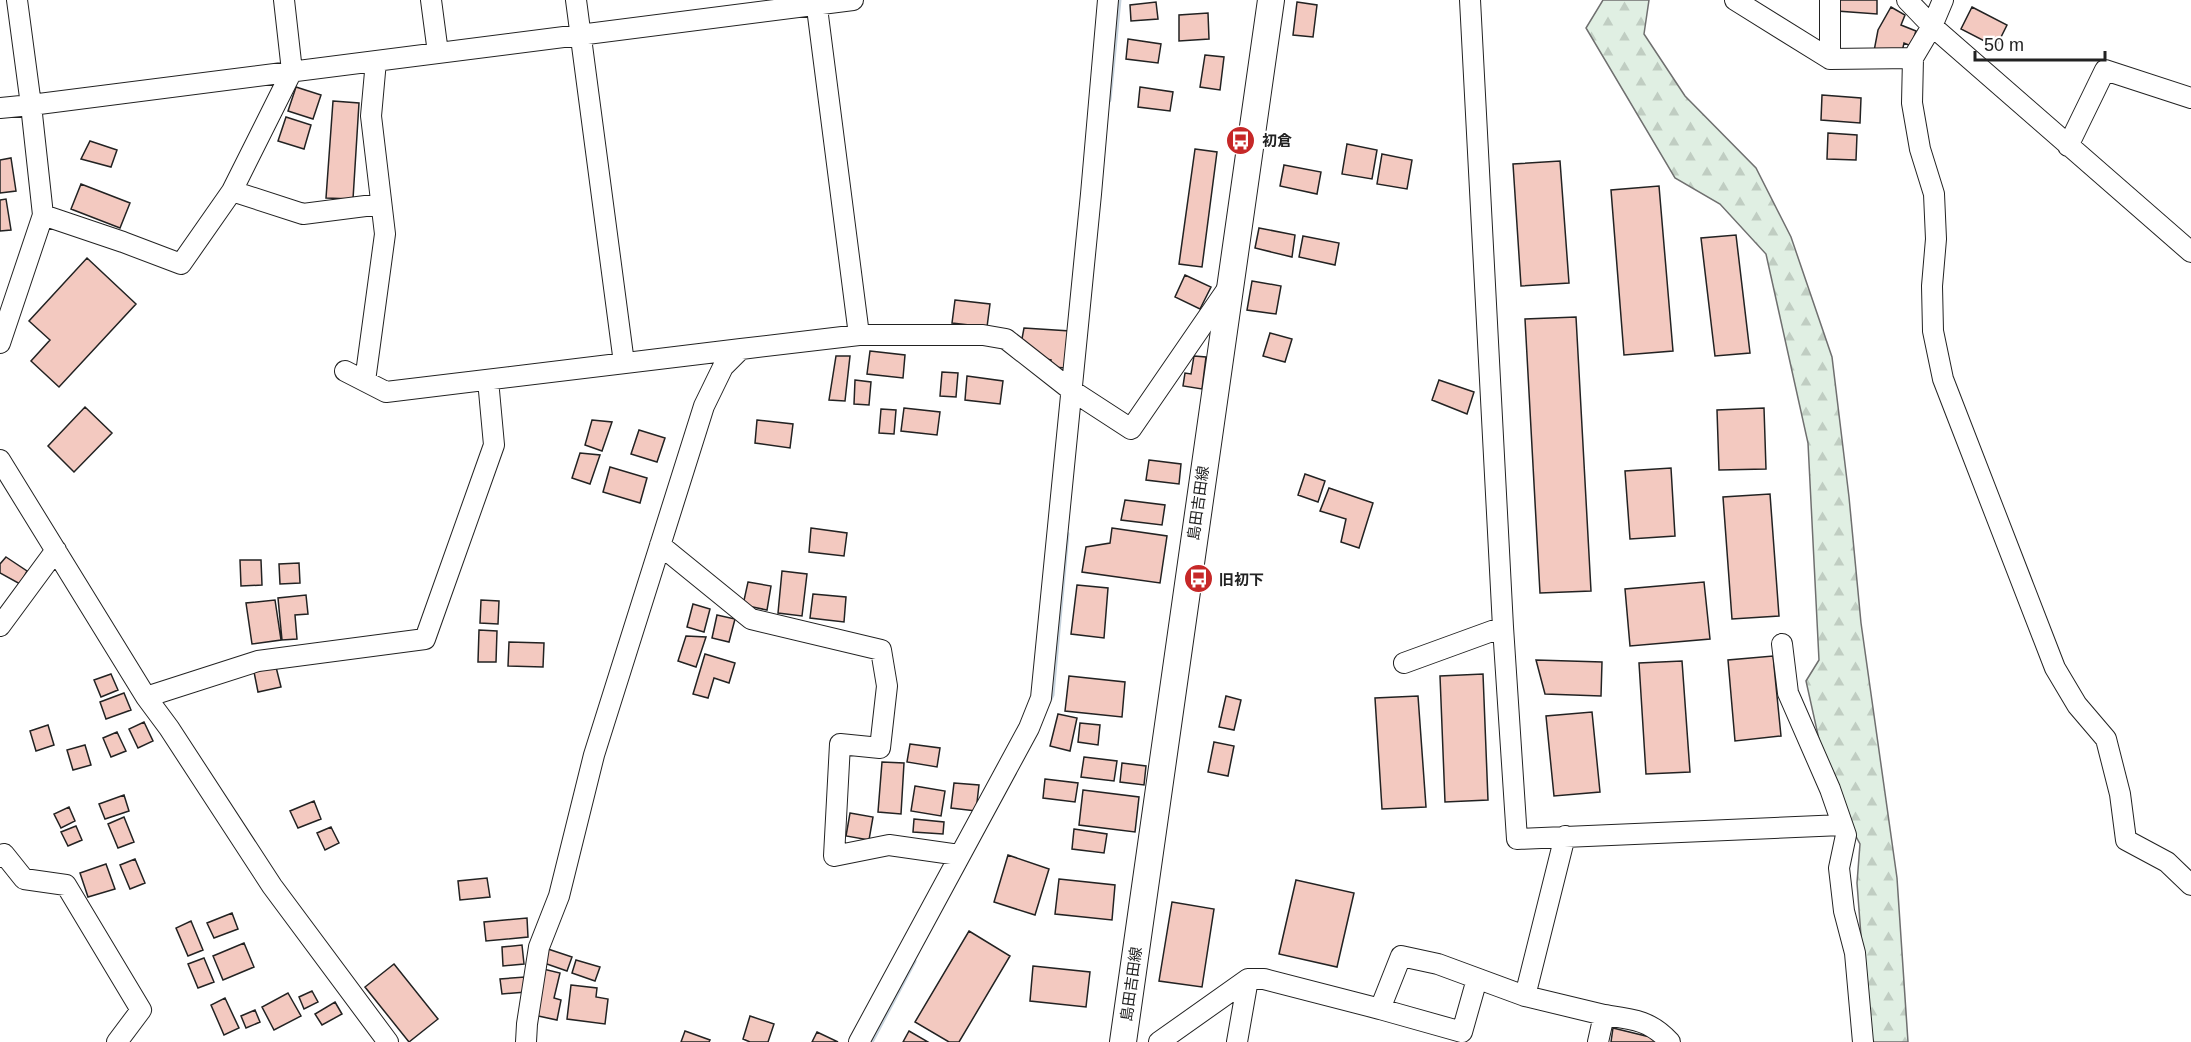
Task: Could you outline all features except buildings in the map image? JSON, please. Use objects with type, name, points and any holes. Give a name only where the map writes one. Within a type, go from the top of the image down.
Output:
[{"type":"main road","name":"島田吉田線","points":[[1123,1042],[1271,0]]},
{"type":"street","points":[[0,343],[43,216],[17,0]]},
{"type":"street","points":[[43,216],[181,264],[232,191],[292,71],[284,0]]},
{"type":"street","points":[[431,0],[438,53]]},
{"type":"street","points":[[576,0],[624,363]]},
{"type":"street","points":[[0,108],[580,35],[816,2],[853,0]]},
{"type":"street","points":[[859,1042],[1029,728],[1041,698],[1108,0]]},
{"type":"street","points":[[1470,0],[1503,627],[1517,839],[1842,825]]},
{"type":"street","points":[[1735,0],[1830,59],[1913,58]]},
{"type":"street","points":[[1830,0],[1830,59]]},
{"type":"street","points":[[1907,0],[1932,26],[2191,252]]},
{"type":"street","points":[[1943,0],[1932,26],[1913,58],[1912,103],[1920,149],[1934,194],[1936,239],[1932,286],[1933,331],[1943,380],[2055,668],[2077,705],[2106,739],[2120,794],[2126,840],[2168,862],[2191,885]]},
{"type":"street","points":[[816,2],[859,335]]},
{"type":"street","points":[[364,381],[385,234],[371,116],[376,61]]},
{"type":"street","points":[[2068,146],[2105,70],[2191,98]]},
{"type":"street","points":[[232,191],[303,214],[381,204]]},
{"type":"street","points":[[345,371],[386,392],[859,335],[945,334],[1006,339],[1071,390],[1131,429],[1230,284]]},
{"type":"street","points":[[526,1042],[539,947],[559,896],[594,755],[704,406],[723,367],[741,349]]},
{"type":"street","points":[[146,697],[258,661],[425,639],[494,444],[488,380]]},
{"type":"street","points":[[0,460],[146,697],[169,728],[272,886],[388,1042]]},
{"type":"street","points":[[660,545],[751,619],[881,650],[886,686],[880,747],[840,744],[834,856],[889,845],[959,855]]},
{"type":"street","points":[[0,626],[56,550]]},
{"type":"street","points":[[1404,663],[1503,627]]},
{"type":"street","points":[[1782,644],[1788,693],[1802,730],[1830,789],[1846,835],[1839,868],[1844,911],[1855,953],[1863,1042]]},
{"type":"street","points":[[1525,996],[1565,836]]},
{"type":"street","points":[[0,857],[4,854],[24,879],[66,885],[141,1010],[117,1042]]},
{"type":"street","points":[[1380,1010],[1401,956],[1438,964],[1525,996],[1604,1015],[1642,1021],[1660,1032],[1670,1042]]},
{"type":"street","points":[[1159,1042],[1248,979],[1264,980],[1380,1010],[1461,1037],[1477,978]]},
{"type":"street","points":[[1237,1042],[1248,979]]},
{"type":"street","points":[[1598,1042],[1604,1015]]},
{"type":"green space","points":[[1603,0],[1649,0],[1644,34],[1685,96],[1756,168],[1791,237],[1832,357],[1861,623],[1897,878],[1908,1042],[1869,1042],[1857,883],[1860,844],[1830,789],[1806,681],[1819,660],[1808,443],[1766,254],[1720,204],[1675,178],[1586,28]]},
{"type":"waterway","points":[[1109,100],[1119,0]]},
{"type":"waterway","points":[[1048,703],[1052,695],[1067,534]]},
{"type":"waterway","points":[[871,1042],[914,961]]},
{"type":"place","name":"初倉","points":[[1241,140]]},
{"type":"place","name":"旧初下","points":[[1198,579]]}]
